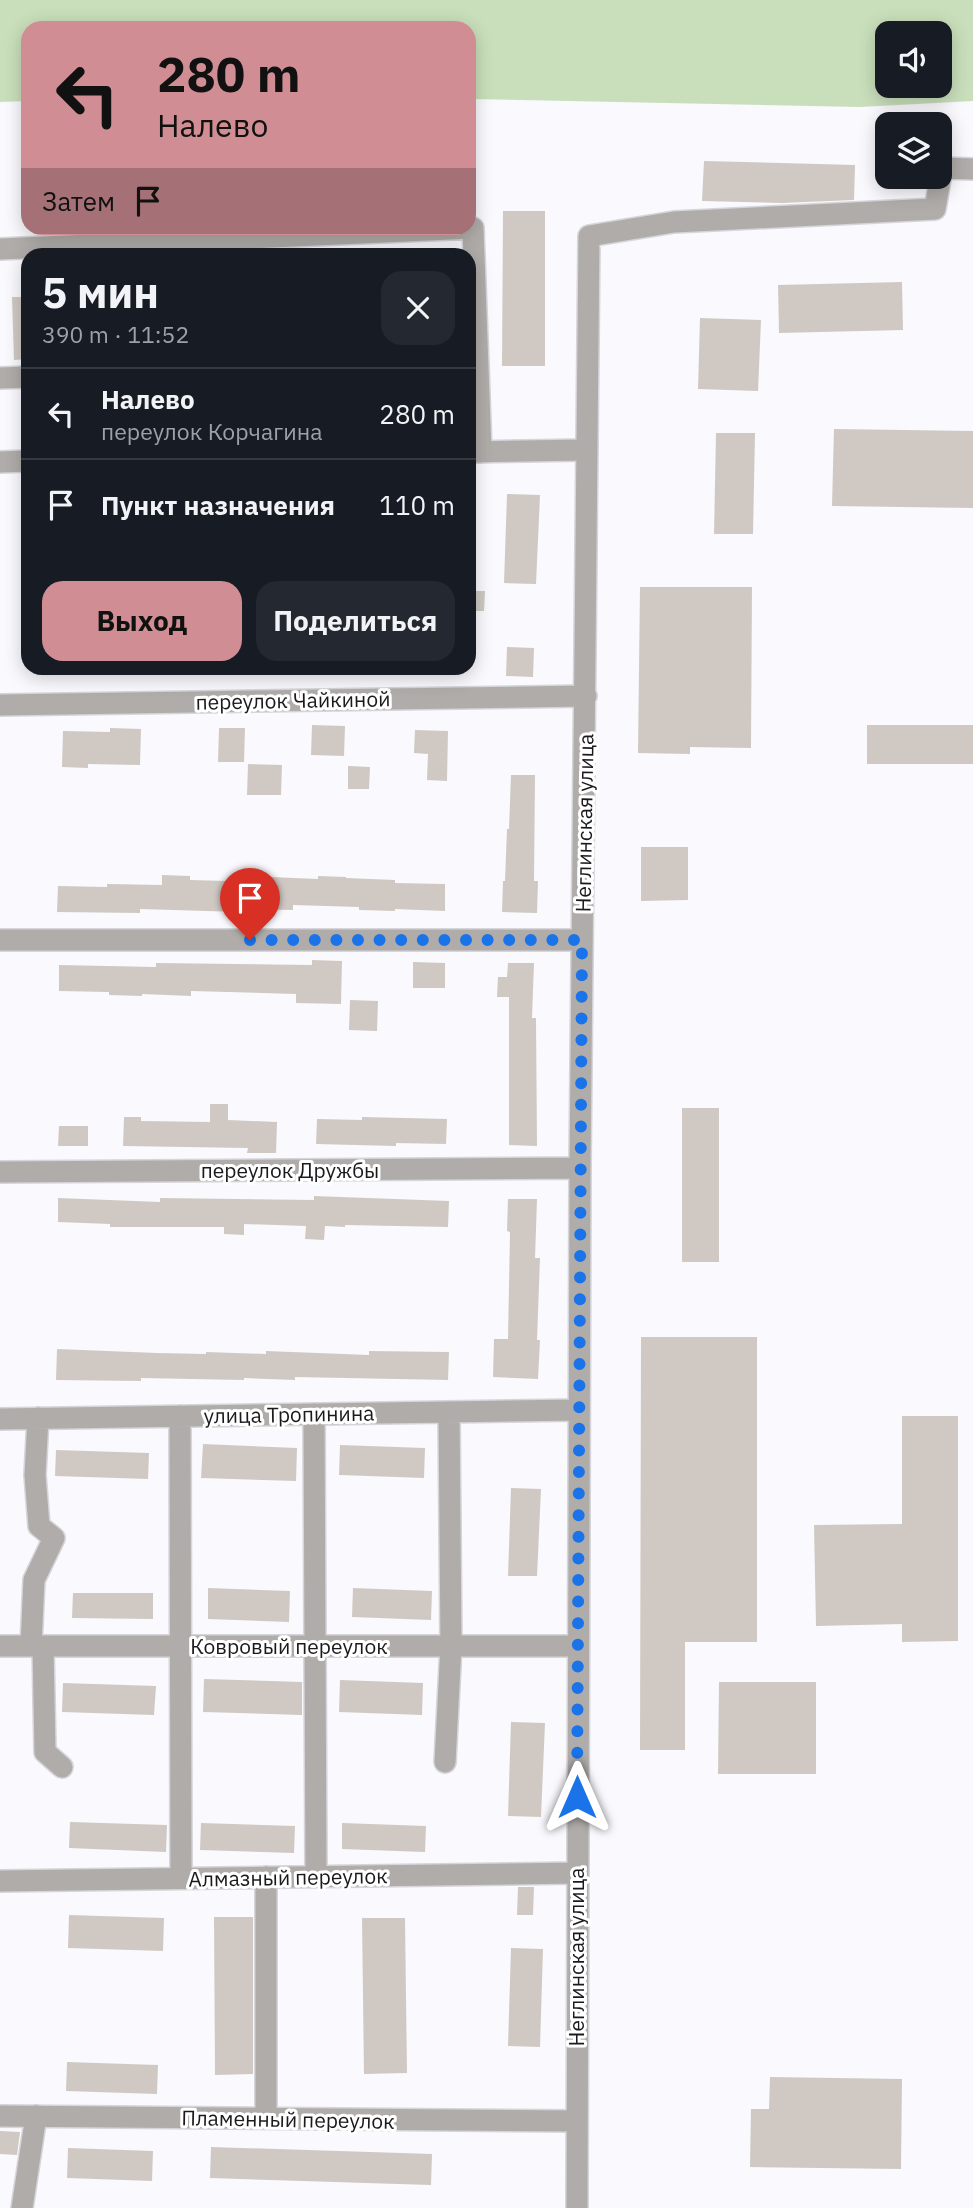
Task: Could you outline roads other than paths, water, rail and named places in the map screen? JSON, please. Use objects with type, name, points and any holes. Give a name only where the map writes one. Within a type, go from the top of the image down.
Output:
[{"type":"street","name":"Неглинская улица","points":[[577,2208],[580,1168],[589,236],[674,222],[935,209],[942,168],[973,169]]},
{"type":"street","points":[[23,248],[315,235]]},
{"type":"street","points":[[0,249],[21,248]]},
{"type":"street","points":[[0,378],[21,377]]},
{"type":"street","points":[[476,452],[586,450]]},
{"type":"street","points":[[0,462],[21,461]]},
{"type":"street","name":"переулок Чайкиной","points":[[0,705],[586,696]]},
{"type":"street","points":[[0,940],[582,940]]},
{"type":"street","name":"переулок Дружбы","points":[[0,1172],[580,1168]]},
{"type":"street","name":"улица Тропинина","points":[[0,1419],[579,1410]]},
{"type":"street","points":[[445,1762],[451,1646],[449,1412]]},
{"type":"street","points":[[314,1414],[316,1876]]},
{"type":"street","points":[[180,1416],[180,1878]]},
{"type":"street","points":[[38,1418],[35,1475],[39,1526],[54,1538],[34,1580],[37,1646],[45,1752],[62,1768]]},
{"type":"street","name":"Ковровый переулок","points":[[0,1646],[578,1646]]},
{"type":"street","name":"Алмазный переулок","points":[[0,1881],[576,1873]]},
{"type":"street","points":[[265,2118],[266,1877]]},
{"type":"street","name":"Пламенный переулок","points":[[0,2116],[576,2121]]},
{"type":"street","points":[[22,2208],[36,2116]]}]
